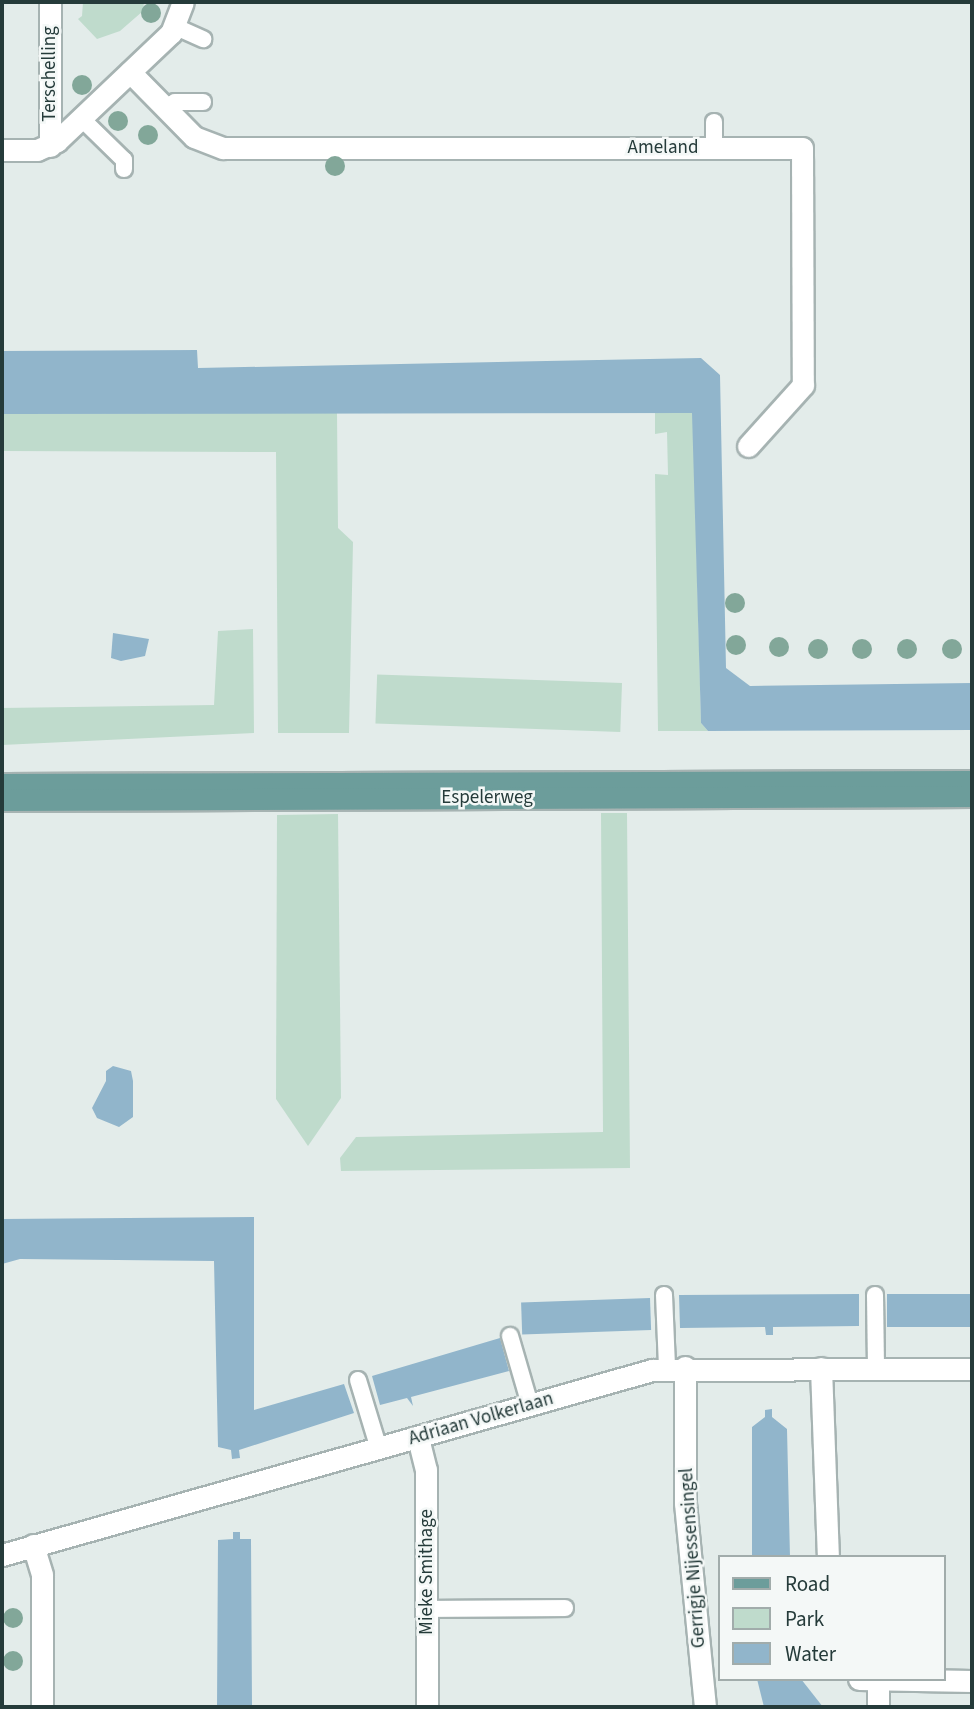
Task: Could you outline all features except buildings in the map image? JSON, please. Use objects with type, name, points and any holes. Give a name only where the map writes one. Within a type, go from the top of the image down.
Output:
[{"type":"main road","name":"Espelerweg","points":[[2,785],[972,781]]},
{"type":"main road","name":"Espelerweg","points":[[2,800],[972,796]]},
{"type":"street","name":"Terschelling","points":[[50,2],[50,145]]},
{"type":"street","name":"Terschelling","points":[[2,150],[50,145],[176,27],[183,2]]},
{"type":"street","points":[[130,72],[167,110]]},
{"type":"street","name":"Ameland","points":[[167,110],[206,144],[230,149],[802,148],[803,384],[748,446]]},
{"type":"street","name":"Adriaan Volkerlaan","points":[[2,1555],[530,1405],[676,1367],[972,1368]]},
{"type":"street","name":"Gerrigje Nijessensingel","points":[[676,1367],[685,1503],[705,1707]]},
{"type":"street","points":[[821,1368],[828,1555]]},
{"type":"street","name":"Mieke Smithage","points":[[418,1438],[426,1470],[427,1707]]},
{"type":"street","points":[[33,1545],[42,1575],[42,1707]]},
{"type":"street","points":[[878,1707],[868,1681],[972,1681]]},
{"type":"lane","points":[[176,27],[203,39]]},
{"type":"lane","points":[[167,110],[175,102],[203,102]]},
{"type":"lane","points":[[81,118],[124,160],[124,169]]},
{"type":"lane","points":[[714,122],[714,148]]},
{"type":"lane","name":"Espelerweg","points":[[2,773],[61,784]]},
{"type":"lane","points":[[664,1294],[676,1367]]},
{"type":"lane","points":[[875,1295],[876,1368]]},
{"type":"lane","points":[[510,1335],[530,1405]]},
{"type":"lane","points":[[358,1380],[379,1449]]},
{"type":"lane","points":[[426,1609],[565,1608]]},
{"type":"green space","points":[[83,2],[144,2],[143,11],[120,31],[97,39],[78,19],[82,16]]},
{"type":"green space","points":[[655,411],[693,413],[701,723],[708,731],[658,731],[655,474],[668,475],[667,432],[655,434]]},
{"type":"green space","points":[[337,412],[338,528],[353,542],[349,733],[278,733],[276,452],[2,451],[2,414]]},
{"type":"green space","points":[[253,629],[254,733],[2,745],[2,708],[214,705],[218,631]]},
{"type":"green space","points":[[377,674],[622,683],[620,732],[375,723]]},
{"type":"green space","points":[[601,813],[627,813],[630,1168],[341,1171],[340,1158],[356,1137],[603,1132]]},
{"type":"green space","points":[[338,814],[341,1098],[308,1146],[276,1099],[277,815]]},
{"type":"water","points":[[197,350],[198,368],[701,358],[720,375],[726,668],[750,686],[972,683],[972,730],[708,731],[701,723],[692,413],[2,414],[2,351]]},
{"type":"water","points":[[113,633],[149,639],[145,656],[121,661],[111,658]]},
{"type":"water","points":[[113,1066],[131,1071],[133,1081],[133,1117],[119,1127],[97,1118],[92,1108],[106,1081],[106,1071]]},
{"type":"water","points":[[254,1217],[254,1410],[344,1384],[354,1413],[239,1450],[240,1458],[232,1459],[231,1450],[218,1447],[214,1261],[20,1259],[2,1264],[2,1219]]},
{"type":"water","points":[[859,1294],[859,1326],[773,1327],[773,1335],[766,1335],[765,1327],[680,1328],[679,1295]]},
{"type":"water","points":[[887,1294],[972,1294],[972,1327],[887,1327]]},
{"type":"water","points":[[650,1298],[651,1330],[522,1334],[521,1303]]},
{"type":"water","points":[[500,1338],[509,1371],[411,1397],[413,1406],[407,1398],[380,1405],[372,1376]]},
{"type":"water","points":[[772,1409],[772,1417],[787,1429],[790,1555],[752,1555],[752,1427],[765,1417],[765,1410]]},
{"type":"water","points":[[233,1532],[240,1532],[240,1539],[251,1539],[252,1707],[217,1707],[218,1540],[233,1539]]},
{"type":"water","points":[[758,1681],[803,1681],[823,1707],[764,1707]]}]
